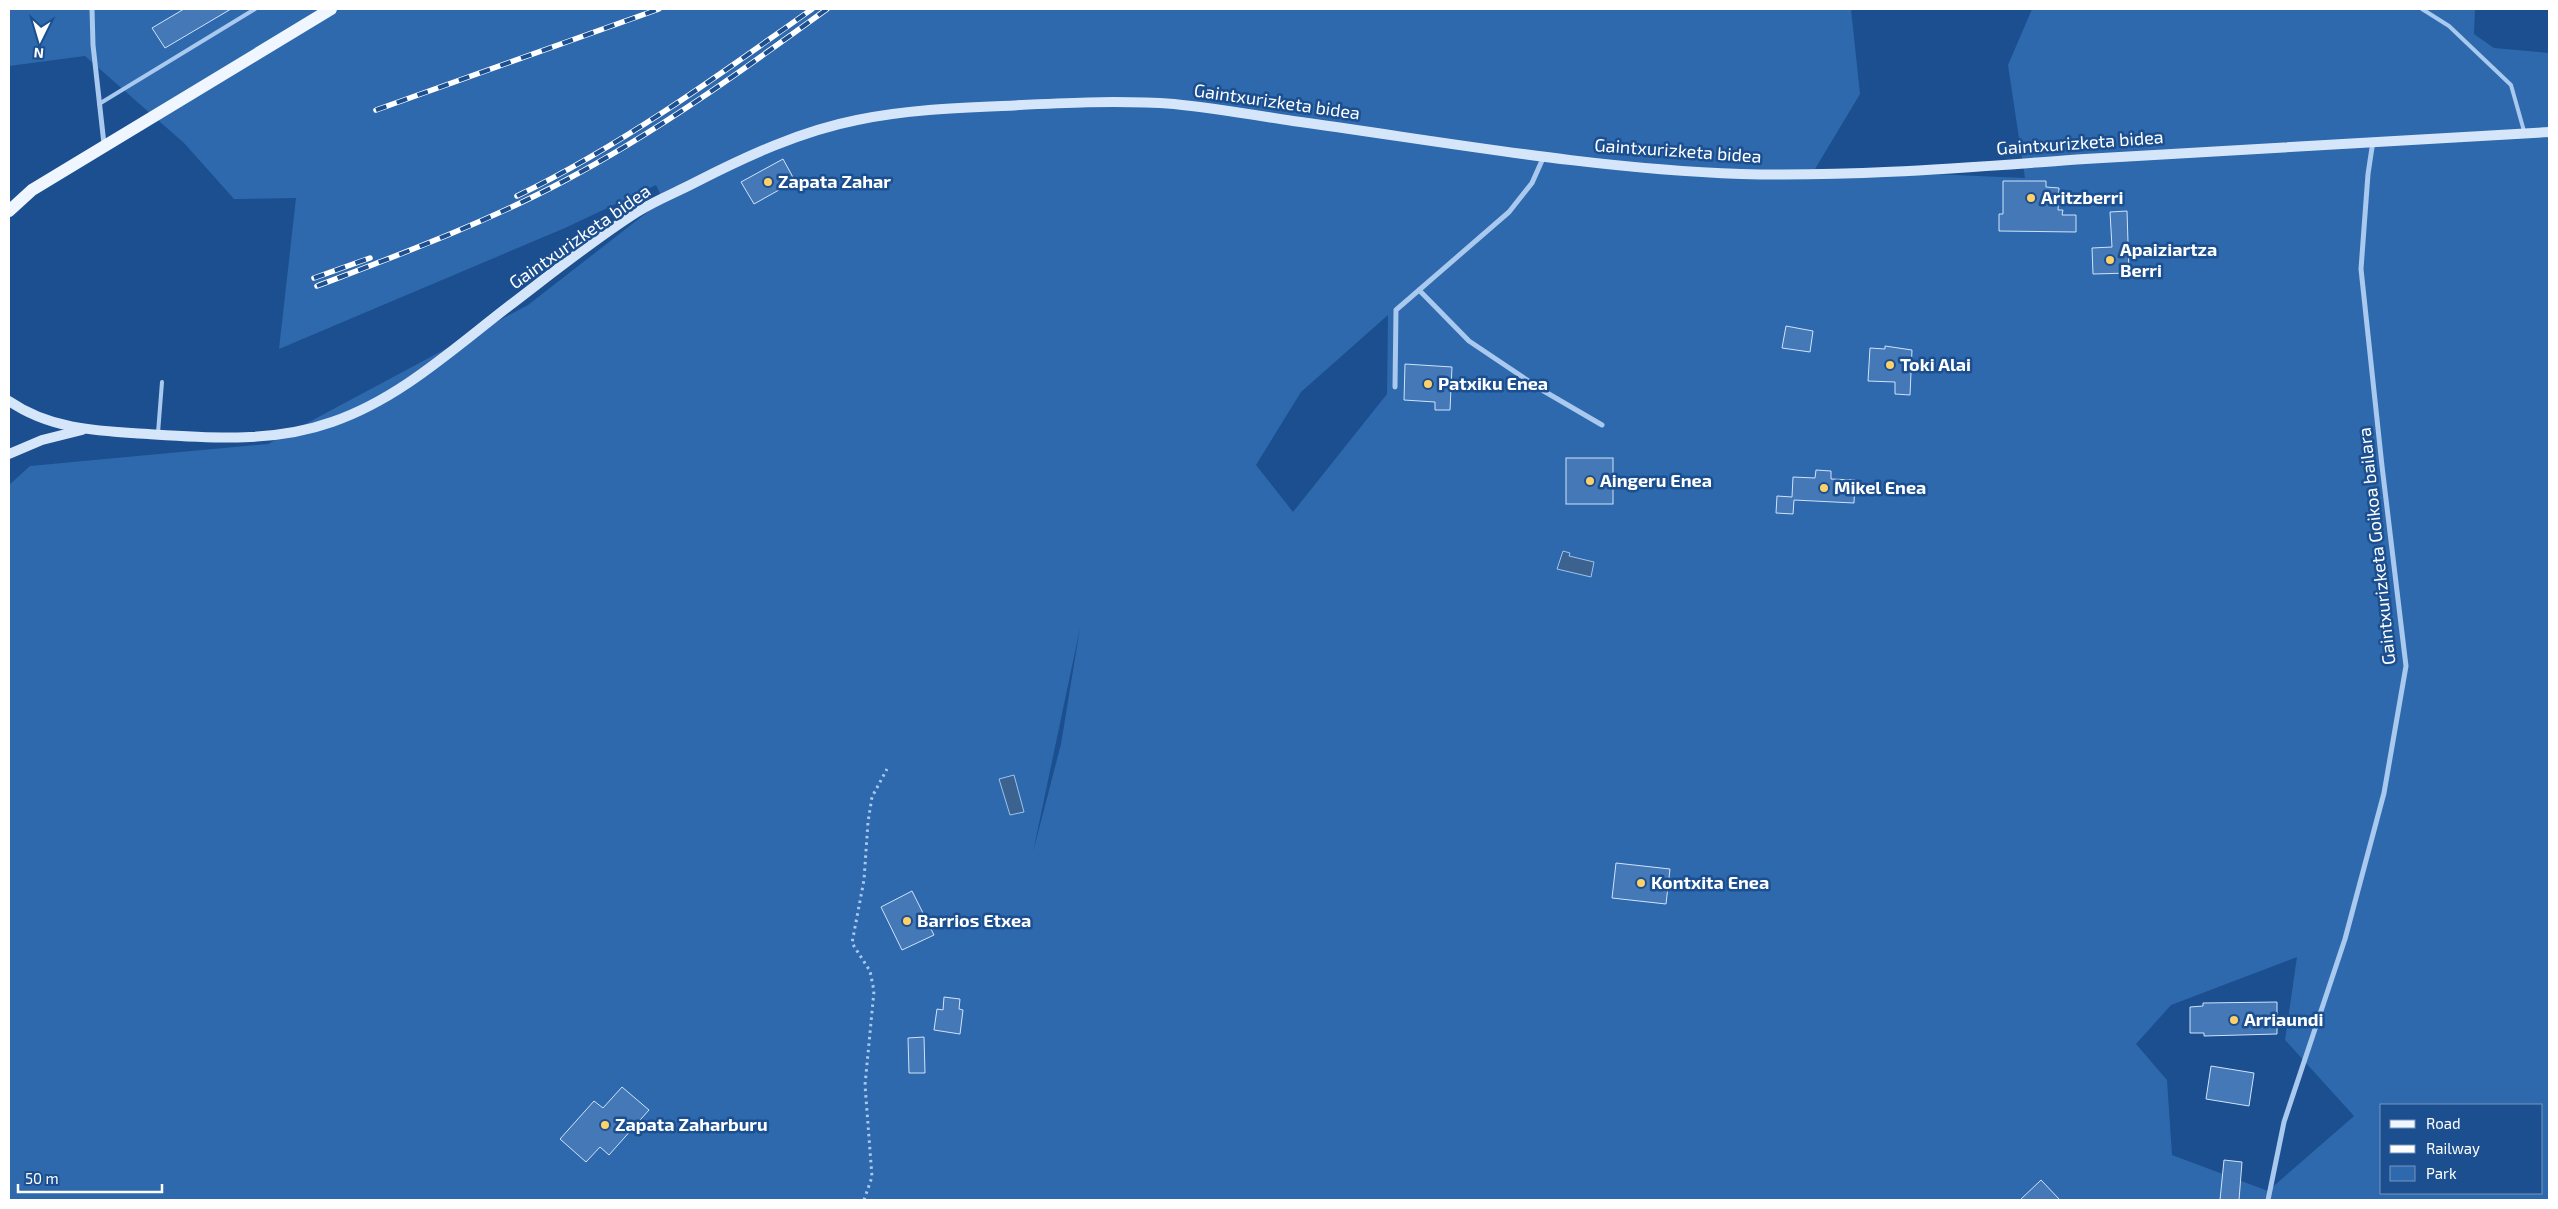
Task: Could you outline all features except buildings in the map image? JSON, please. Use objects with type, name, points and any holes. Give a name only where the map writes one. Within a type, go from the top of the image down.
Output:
[{"type":"main road","points":[[9,211],[32,190],[331,9]]},
{"type":"main road","name":"Gaintxurizketa bidea","points":[[85,430],[158,435],[252,438],[281,435],[326,425],[353,414],[408,384],[562,265],[640,210],[752,154],[853,120],[941,108],[1070,103],[1174,104],[1544,155],[1662,169],[1739,174],[1818,174],[1923,170],[2373,141],[2549,132]]},
{"type":"main road","points":[[9,198],[32,190]]},
{"type":"main road","points":[[9,401],[48,422],[85,430]]},
{"type":"main road","points":[[9,454],[42,440],[85,430]]},
{"type":"street","points":[[92,9],[104,147]]},
{"type":"street","name":"Gaintxurizketa Goikoa bailara","points":[[2268,1200],[2284,1122],[2345,939],[2384,793],[2406,666],[2361,269],[2368,174],[2373,141]]},
{"type":"street","points":[[1395,387],[1396,310],[1509,212],[1532,183],[1544,155]]},
{"type":"street","points":[[1419,290],[1469,341],[1542,390],[1602,425]]},
{"type":"lane","points":[[99,104],[256,9]]},
{"type":"lane","points":[[2422,9],[2449,26],[2511,85],[2524,133]]},
{"type":"lane","points":[[158,435],[162,382]]},
{"type":"path","points":[[864,1200],[872,1177],[865,1085],[874,991],[870,971],[852,943],[864,880],[868,822],[872,797],[887,769]]},
{"type":"green space","points":[[9,9],[1851,9],[1860,94],[1815,169],[2025,178],[2008,65],[2032,9],[2475,9],[2474,34],[2494,48],[2549,53],[2549,1200],[9,1200],[9,485],[30,466],[268,444],[528,305],[663,200],[656,185],[565,228],[279,349],[296,198],[234,199],[184,143],[85,56],[9,66]],"holes":[[[1388,315],[1387,394],[1293,512],[1256,465],[1301,392]],[[1080,628],[1061,744],[1033,852]],[[2297,957],[2285,1040],[2354,1116],[2268,1191],[2172,1155],[2167,1080],[2136,1044],[2171,1005]]]},
{"type":"shaded area","points":[[1563,551],[1570,553],[1569,556],[1594,562],[1591,577],[1557,569]]},
{"type":"shaded area","points":[[1014,775],[1024,812],[1010,815],[999,779]]},
{"type":"railway","points":[[376,110],[659,9]]},
{"type":"railway","points":[[517,196],[594,155],[669,109],[812,9]]},
{"type":"railway","points":[[317,286],[411,250],[504,211],[599,162],[666,121],[827,9]]},
{"type":"railway","points":[[314,278],[370,258]]},
{"type":"place","name":"Zapata Zahar","points":[[768,182]]},
{"type":"place","name":"Aritzberri","points":[[2031,198]]},
{"type":"place","name":"Apaiziartza Berri","points":[[2110,260]]},
{"type":"place","name":"Toki Alai","points":[[1890,365]]},
{"type":"place","name":"Patxiku Enea","points":[[1428,384]]},
{"type":"place","name":"Aingeru Enea","points":[[1590,481]]},
{"type":"place","name":"Mikel Enea","points":[[1824,488]]},
{"type":"place","name":"Kontxita Enea","points":[[1641,883]]},
{"type":"place","name":"Barrios Etxea","points":[[907,921]]},
{"type":"place","name":"Arriaundi","points":[[2234,1020]]},
{"type":"place","name":"Zapata Zaharburu","points":[[605,1125]]}]
